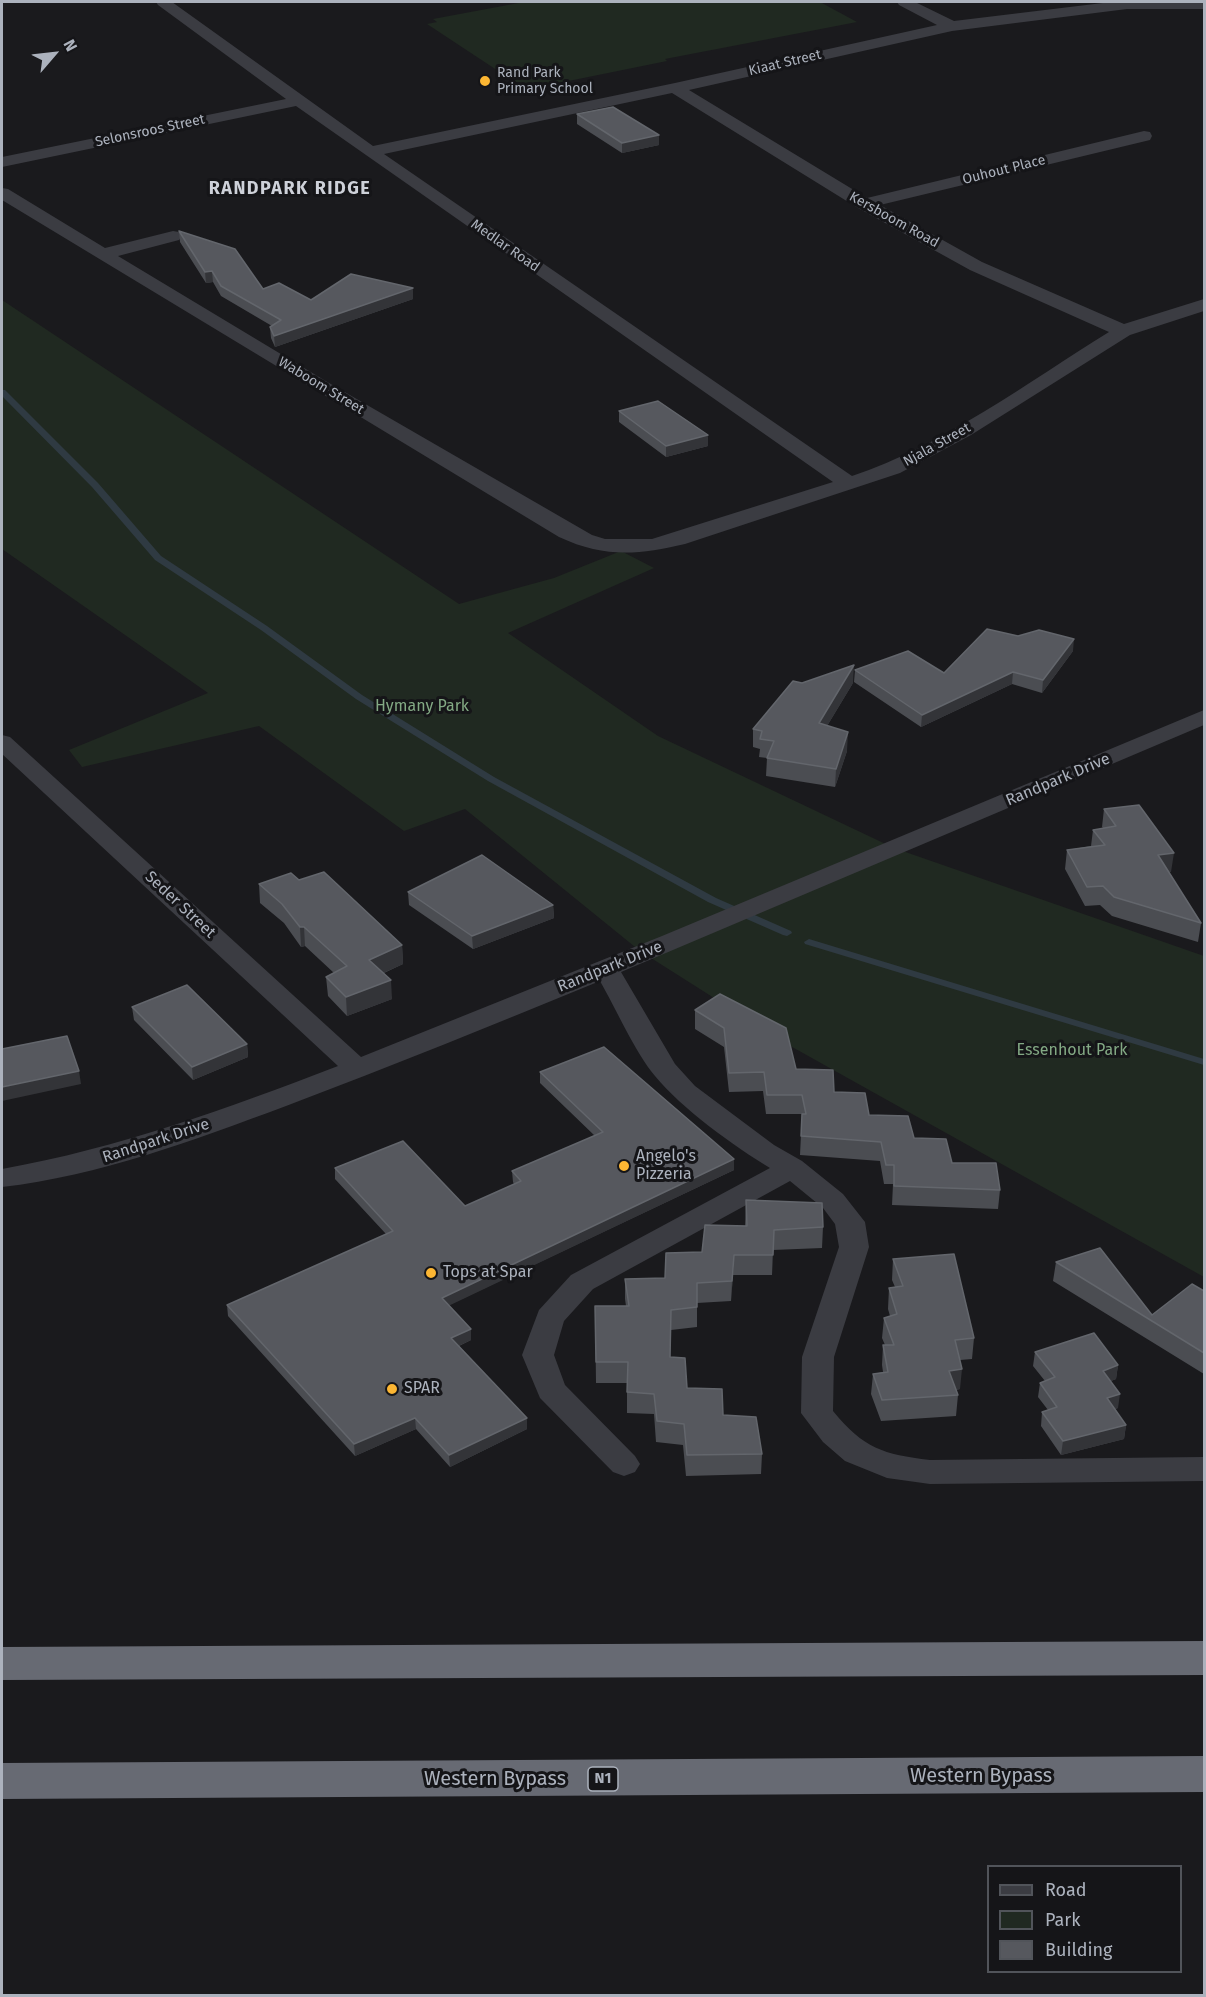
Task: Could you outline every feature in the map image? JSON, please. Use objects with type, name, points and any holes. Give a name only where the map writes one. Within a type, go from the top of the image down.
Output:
[{"type":"highway","points":[[2,1664],[1204,1658]]},
{"type":"highway","name":"Western Bypass","points":[[2,1781],[1204,1774]]},
{"type":"street","name":"Medlar Road","points":[[164,2],[370,152],[850,484]]},
{"type":"street","points":[[904,2],[952,26]]},
{"type":"street","name":"Kiaat Street","points":[[370,152],[675,88],[952,26],[1126,3],[1204,4]]},
{"type":"street","name":"Kersboom Road","points":[[675,88],[864,204],[976,266],[1123,331]]},
{"type":"street","name":"Selonsroos Street","points":[[2,162],[298,100]]},
{"type":"street","name":"Ouhout Place","points":[[864,204],[1144,136]]},
{"type":"street","name":"Waboom Street","points":[[2,193],[567,532],[604,546],[652,545]]},
{"type":"street","points":[[103,254],[173,236]]},
{"type":"street","name":"Njala Street","points":[[652,545],[701,532],[893,469],[964,431],[1123,331],[1204,305]]},
{"type":"street","name":"Randpark Drive","points":[[2,1178],[76,1165],[117,1154],[213,1124],[357,1069],[758,906],[1204,717]]},
{"type":"street","name":"Seder Street","points":[[8,753],[357,1069]]},
{"type":"street","points":[[606,969],[664,1069],[685,1092],[764,1152],[792,1168],[833,1201],[850,1222],[854,1246],[818,1357],[816,1380],[818,1413],[834,1434],[856,1453],[887,1466],[930,1472],[1204,1469]]},
{"type":"street","points":[[624,1464],[551,1390],[538,1355],[550,1317],[582,1282],[792,1168]]},
{"type":"green space","points":[[524,2],[820,2],[857,22],[665,59],[667,61],[539,87],[536,85],[524,88],[427,24],[437,22],[433,19]]},
{"type":"green space","name":"Hymany Park","points":[[2,300],[459,604],[554,578],[621,551],[654,568],[508,633],[658,736],[894,848],[1204,956],[1204,1277],[785,1043],[640,951],[465,809],[404,831],[259,726],[82,767],[69,750],[208,693],[2,549]]},
{"type":"building","points":[[613,107],[659,135],[622,143],[577,114]]},
{"type":"building","points":[[179,231],[235,249],[263,289],[279,283],[311,300],[351,274],[413,288],[274,336],[270,327],[281,320],[221,286],[212,271],[205,272]]},
{"type":"building","points":[[658,401],[708,435],[666,446],[619,411]]},
{"type":"building","points":[[987,629],[1018,636],[1039,630],[1074,639],[1043,680],[1013,672],[922,715],[855,670],[908,651],[944,673]]},
{"type":"building","points":[[854,665],[819,723],[848,732],[836,769],[767,758],[774,741],[760,739],[762,731],[753,729],[793,681],[802,683]]},
{"type":"building","points":[[1139,805],[1174,853],[1158,855],[1201,923],[1114,897],[1103,886],[1087,887],[1067,850],[1105,845],[1093,830],[1116,826],[1104,809]]},
{"type":"building","points":[[482,855],[553,905],[472,936],[408,892]]},
{"type":"building","points":[[324,872],[402,945],[369,960],[391,980],[346,997],[326,977],[347,966],[304,927],[300,927],[282,904],[259,884],[291,873],[299,880]]},
{"type":"building","points":[[187,985],[247,1044],[192,1067],[132,1007]]},
{"type":"building","points":[[720,994],[786,1028],[796,1069],[833,1070],[834,1092],[865,1093],[869,1115],[908,1116],[914,1138],[946,1139],[952,1163],[996,1163],[1000,1190],[894,1186],[894,1165],[886,1165],[881,1142],[801,1136],[802,1114],[806,1114],[802,1095],[767,1095],[764,1072],[729,1073],[724,1028],[695,1010]]},
{"type":"building","points":[[67,1036],[79,1071],[2,1087],[2,1049]]},
{"type":"building","points":[[604,1047],[734,1159],[442,1298],[471,1329],[451,1338],[527,1418],[449,1455],[415,1418],[354,1444],[227,1305],[393,1231],[335,1168],[403,1141],[465,1206],[521,1181],[512,1171],[603,1132],[540,1072]]},
{"type":"building","points":[[746,1200],[822,1203],[823,1227],[774,1230],[773,1255],[734,1255],[732,1281],[697,1283],[697,1307],[671,1310],[670,1357],[685,1358],[687,1388],[722,1389],[723,1415],[756,1417],[762,1454],[687,1455],[684,1424],[657,1421],[654,1394],[627,1392],[628,1362],[596,1362],[595,1306],[629,1306],[625,1279],[665,1278],[666,1253],[702,1252],[705,1225],[747,1226]]},
{"type":"building","points":[[1100,1248],[1152,1315],[1192,1284],[1204,1291],[1204,1353],[1056,1262]]},
{"type":"building","points":[[954,1254],[974,1338],[955,1340],[962,1369],[949,1371],[958,1395],[882,1400],[873,1374],[888,1372],[883,1345],[894,1345],[884,1318],[897,1314],[889,1288],[903,1286],[893,1259]]},
{"type":"building","points":[[1094,1333],[1118,1365],[1103,1371],[1120,1394],[1107,1398],[1126,1425],[1063,1441],[1042,1412],[1057,1407],[1040,1383],[1055,1377],[1035,1352]]},
{"type":"waterway","points":[[2,392],[95,485],[158,558],[264,628],[359,697],[491,779],[712,900],[787,933]]},
{"type":"waterway","points":[[809,942],[1204,1062]]},
{"type":"place","name":"Rand Park Primary School","points":[[485,81]]},
{"type":"place","name":"Angelo's Pizzeria","points":[[624,1166]]},
{"type":"place","name":"Tops at Spar","points":[[431,1273]]},
{"type":"place","name":"SPAR","points":[[392,1389]]},
{"type":"district","name":"RANDPARK RIDGE","points":[[290,189]]},
{"type":"park label","name":"Essenhout Park","points":[[1072,1051]]}]
